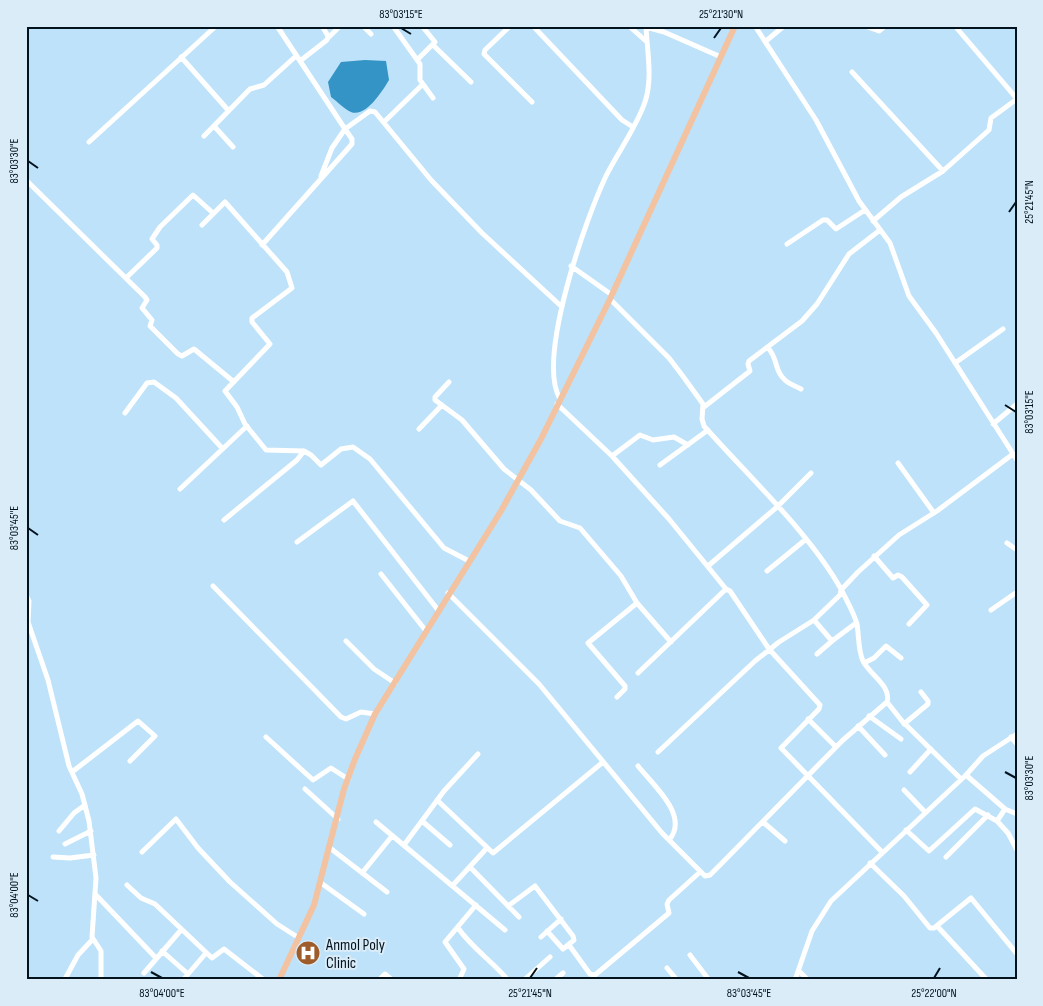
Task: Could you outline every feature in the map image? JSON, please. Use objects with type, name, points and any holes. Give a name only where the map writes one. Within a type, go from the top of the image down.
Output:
[{"type":"main road","points":[[281,979],[314,905],[348,779],[375,714],[518,480],[559,402],[611,297],[735,26]]},
{"type":"street","points":[[89,142],[216,26]]},
{"type":"street","points":[[262,245],[321,176],[352,144],[352,139],[277,26]]},
{"type":"street","points":[[322,26],[328,38]]},
{"type":"street","points":[[300,61],[340,26]]},
{"type":"street","points":[[363,26],[371,34]]},
{"type":"street","points":[[393,26],[417,60],[420,67],[419,78],[422,85],[433,98]]},
{"type":"street","points":[[417,60],[435,41],[422,26]]},
{"type":"street","points":[[510,26],[485,50],[484,54],[532,102]]},
{"type":"street","points":[[629,26],[647,42]]},
{"type":"street","points":[[755,26],[812,113],[865,210],[894,250],[908,296],[955,363],[1017,460]]},
{"type":"street","points":[[766,41],[784,26]]},
{"type":"street","points":[[865,26],[879,31],[885,26]]},
{"type":"street","points":[[873,221],[902,196],[942,171],[989,130],[991,118],[1017,99],[955,26]]},
{"type":"street","points":[[721,57],[664,32],[646,27],[648,89],[644,104],[606,177],[571,266],[562,307],[553,379],[555,392],[559,402],[612,456],[669,519],[726,589],[730,591],[770,650],[820,705],[819,709],[781,747],[882,852]]},
{"type":"street","points":[[537,28],[622,120],[632,127]]},
{"type":"street","points":[[433,45],[472,82]]},
{"type":"street","points":[[204,136],[250,89],[264,85],[296,56]]},
{"type":"street","points":[[181,57],[228,110]]},
{"type":"street","points":[[852,72],[923,147],[942,171]]},
{"type":"street","points":[[384,122],[422,85]]},
{"type":"street","points":[[321,176],[332,148],[345,129],[370,111],[375,112],[431,180],[482,233],[562,307]]},
{"type":"street","points":[[214,126],[233,147]]},
{"type":"street","points":[[26,180],[146,299],[142,308],[152,320],[150,326],[178,354],[182,356],[194,349],[234,382]]},
{"type":"street","points":[[126,278],[157,248],[152,238],[160,227],[190,197],[196,196],[213,213]]},
{"type":"street","points":[[202,225],[225,202],[287,272],[293,286],[252,318],[270,344],[225,393],[237,407],[247,426],[268,451],[304,452],[311,455],[321,465],[345,446],[353,447],[363,453],[441,544],[469,561]]},
{"type":"street","points":[[787,244],[823,220],[827,220],[836,229],[865,210]]},
{"type":"street","points":[[880,230],[852,251],[817,304],[796,326],[749,361],[749,373],[704,407],[702,419],[708,430],[805,540],[841,590],[856,623],[864,663],[885,689],[888,697],[887,702],[904,724],[931,749],[1004,809],[1017,814]]},
{"type":"street","points":[[571,266],[611,297],[669,358],[704,407]]},
{"type":"street","points":[[955,363],[1003,329]]},
{"type":"street","points":[[768,348],[776,356],[777,371],[784,380],[801,389]]},
{"type":"street","points":[[125,413],[149,382],[154,382],[176,398],[222,448]]},
{"type":"street","points":[[449,382],[434,398],[462,420],[504,468],[531,490],[560,521],[580,528],[622,576],[637,603],[671,642]]},
{"type":"street","points":[[993,424],[1017,404]]},
{"type":"street","points":[[419,428],[442,405]]},
{"type":"street","points":[[180,489],[247,426]]},
{"type":"street","points":[[660,466],[708,430]]},
{"type":"street","points":[[612,456],[640,435],[653,440],[674,437],[688,445]]},
{"type":"street","points":[[224,520],[304,452]]},
{"type":"street","points":[[658,752],[730,683],[770,650],[814,620],[840,595],[841,590],[874,556],[899,535],[934,513],[1013,454]]},
{"type":"street","points":[[898,463],[934,513]]},
{"type":"street","points":[[708,566],[777,507],[811,473]]},
{"type":"street","points":[[297,542],[352,501],[438,610]]},
{"type":"street","points":[[767,571],[805,540]]},
{"type":"street","points":[[1007,543],[1017,550]]},
{"type":"street","points":[[874,556],[892,577],[902,577],[927,605],[909,624]]},
{"type":"street","points":[[381,574],[426,631]]},
{"type":"street","points":[[213,586],[341,717],[346,719],[361,712],[375,714]]},
{"type":"street","points":[[638,673],[726,589]]},
{"type":"street","points":[[991,610],[1017,592]]},
{"type":"street","points":[[448,593],[539,684],[669,840],[705,876],[710,875],[836,747],[887,702]]},
{"type":"street","points":[[26,595],[29,601],[28,622],[48,680],[72,772],[85,806],[94,855],[96,895],[92,940],[78,955],[65,979]]},
{"type":"street","points":[[617,697],[625,689],[625,686],[588,643],[637,603]]},
{"type":"street","points":[[814,620],[832,641]]},
{"type":"street","points":[[817,654],[856,623]]},
{"type":"street","points":[[346,641],[374,669],[395,683]]},
{"type":"street","points":[[864,663],[874,658],[886,646],[901,658]]},
{"type":"street","points":[[904,724],[928,704],[928,701],[921,692]]},
{"type":"street","points":[[869,716],[901,739]]},
{"type":"street","points":[[808,720],[836,747]]},
{"type":"street","points":[[72,772],[138,721],[155,736],[130,761]]},
{"type":"street","points":[[858,726],[885,754]]},
{"type":"street","points":[[795,980],[812,931],[823,912],[841,891],[964,777],[983,756],[1017,734]]},
{"type":"street","points":[[266,737],[312,779],[330,768],[348,779]]},
{"type":"street","points":[[1011,738],[1017,744]]},
{"type":"street","points":[[910,772],[931,749]]},
{"type":"street","points":[[404,845],[437,800],[478,754]]},
{"type":"street","points":[[437,800],[486,849],[495,852],[603,762]]},
{"type":"street","points":[[638,766],[675,815],[675,832],[669,840]]},
{"type":"street","points":[[305,790],[338,819]]},
{"type":"street","points":[[904,790],[925,812]]},
{"type":"street","points":[[59,831],[74,813],[85,806]]},
{"type":"street","points":[[906,830],[929,851],[973,811],[978,809],[997,820],[1008,833],[1017,850]]},
{"type":"street","points":[[997,820],[1004,809]]},
{"type":"street","points":[[946,857],[988,815]]},
{"type":"street","points":[[142,852],[176,819],[198,848],[230,882],[278,924],[299,938]]},
{"type":"street","points":[[422,821],[450,844]]},
{"type":"street","points":[[376,822],[505,930]]},
{"type":"street","points":[[763,822],[785,841]]},
{"type":"street","points":[[65,844],[91,831]]},
{"type":"street","points":[[362,873],[392,836]]},
{"type":"street","points":[[330,848],[387,892]]},
{"type":"street","points":[[453,885],[486,849]]},
{"type":"street","points":[[53,857],[70,858],[94,855]]},
{"type":"street","points":[[870,863],[904,896],[930,928],[937,926],[970,898],[1017,954]]},
{"type":"street","points":[[470,866],[519,917]]},
{"type":"street","points":[[569,944],[590,974],[595,976],[669,913],[667,904],[669,900],[700,872]]},
{"type":"street","points":[[321,883],[364,914]]},
{"type":"street","points":[[127,885],[141,898],[155,904],[213,958],[224,949],[264,980]]},
{"type":"street","points":[[508,906],[535,886],[574,938],[565,948],[561,948],[547,931]]},
{"type":"street","points":[[96,895],[156,958]]},
{"type":"street","points":[[459,980],[464,969],[444,942],[476,905]]},
{"type":"street","points":[[541,937],[561,919]]},
{"type":"street","points":[[937,926],[987,980]]},
{"type":"street","points":[[458,928],[471,945],[491,961],[508,980]]},
{"type":"street","points":[[144,973],[181,930]]},
{"type":"street","points":[[92,940],[100,950],[101,980]]},
{"type":"street","points":[[162,951],[188,974]]},
{"type":"street","points":[[183,980],[206,953]]},
{"type":"street","points":[[690,955],[709,980]]},
{"type":"street","points":[[524,980],[550,957]]},
{"type":"street","points":[[667,968],[677,980]]},
{"type":"street","points":[[799,971],[808,980]]},
{"type":"street","points":[[555,980],[563,973]]},
{"type":"street","points":[[379,980],[385,974],[392,980]]},
{"type":"water","points":[[386,61],[389,80],[368,107],[357,113],[351,112],[331,97],[328,82],[341,62]]},
{"type":"place","name":"Anmol Poly Clinic","points":[[308,953]]}]
